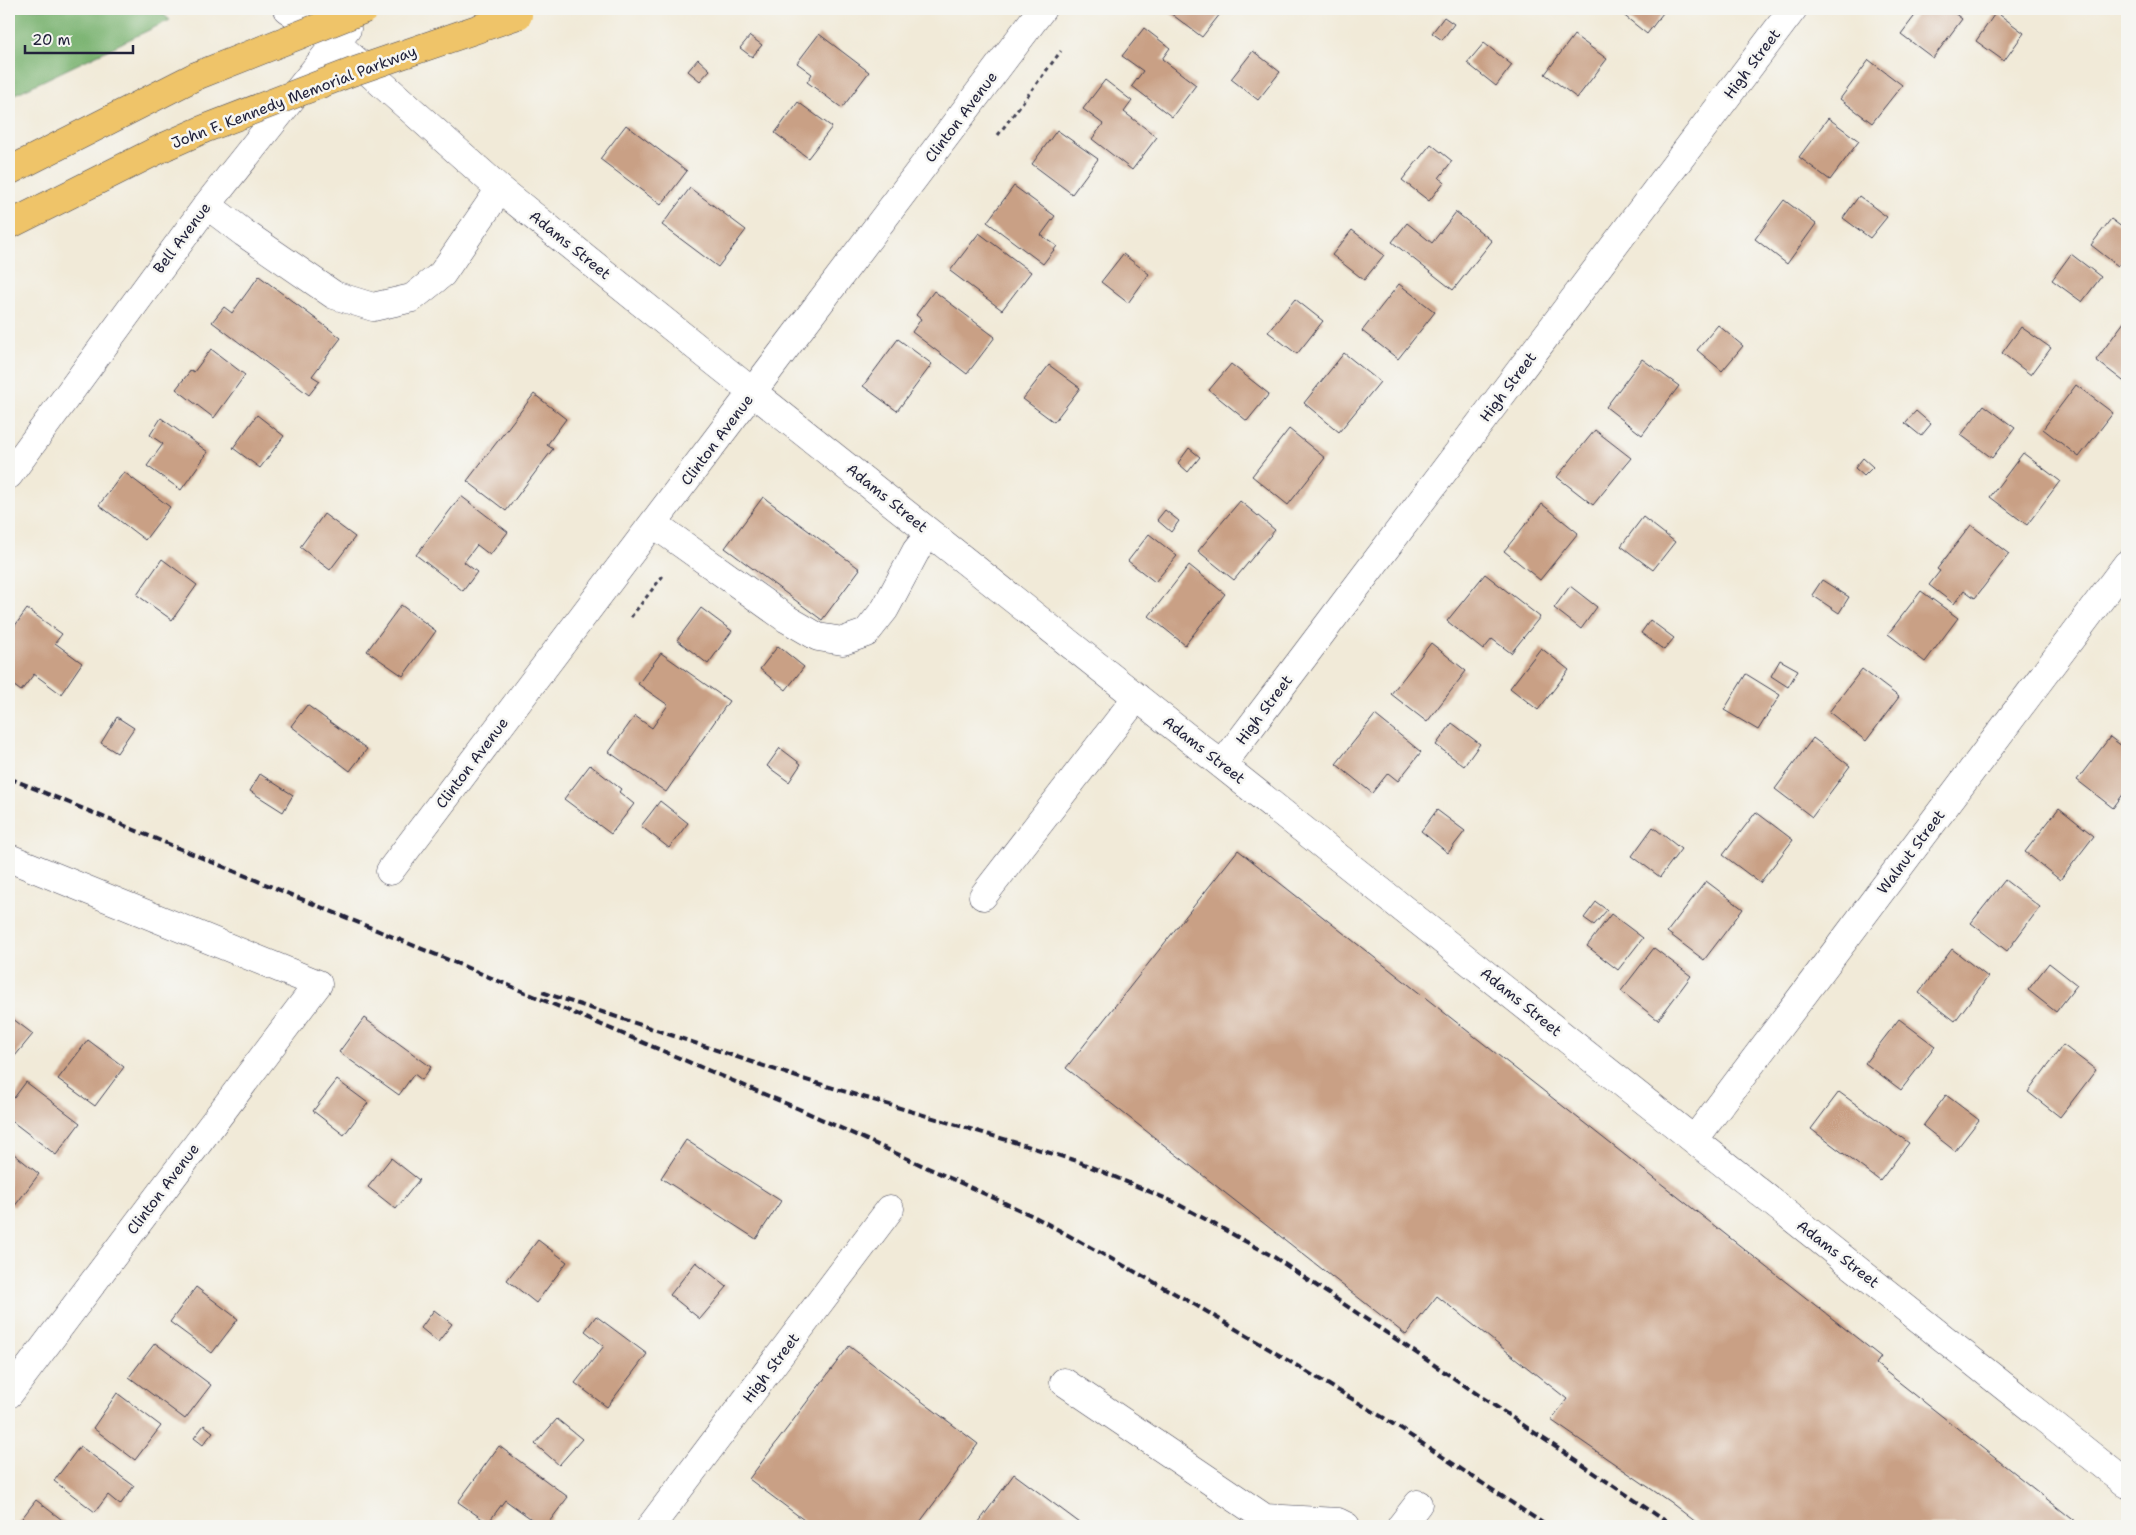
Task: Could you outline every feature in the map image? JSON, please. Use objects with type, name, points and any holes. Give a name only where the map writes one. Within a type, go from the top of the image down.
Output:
[{"type":"main road","points":[[9,171],[196,76],[365,9]]},
{"type":"main road","name":"John F. Kennedy Memorial Parkway","points":[[9,225],[166,146],[204,129],[352,72],[525,12]]},
{"type":"street","name":"Adams Street","points":[[287,9],[335,42],[500,188],[754,392],[2127,1484]]},
{"type":"street","name":"Bell Avenue","points":[[9,475],[207,205],[335,42],[365,9]]},
{"type":"street","name":"Clinton Avenue","points":[[390,870],[754,392],[1042,9]]},
{"type":"street","name":"High Street","points":[[1222,765],[1793,9]]},
{"type":"street","points":[[207,205],[244,233],[334,294],[373,308],[412,298],[442,274],[500,188]]},
{"type":"street","points":[[654,524],[787,620],[818,637],[843,641],[866,633],[885,609],[916,550],[930,533]]},
{"type":"street","name":"Walnut Street","points":[[1694,1140],[2127,564]]},
{"type":"street","points":[[983,896],[1137,697]]},
{"type":"street","name":"Clinton Avenue","points":[[9,858],[318,984],[9,1394]]},
{"type":"street","name":"High Street","points":[[651,1526],[890,1209]]},
{"type":"street","points":[[1064,1382],[1267,1522],[1338,1522],[1346,1526]]},
{"type":"street","points":[[1401,1526],[1418,1504]]},
{"type":"path","points":[[998,135],[1061,51]]},
{"type":"path","points":[[631,616],[665,573]]},
{"type":"green space","points":[[9,9],[157,9],[170,20],[9,97]]},
{"type":"building","points":[[1167,9],[1224,9],[1202,37]]},
{"type":"building","points":[[1616,9],[1666,9],[1647,34]]},
{"type":"building","points":[[1920,9],[1949,9],[1962,19],[1933,58],[1901,34]]},
{"type":"building","points":[[1996,12],[2024,33],[2004,61],[1976,41]]},
{"type":"building","points":[[1444,17],[1454,24],[1442,40],[1432,33]]},
{"type":"building","points":[[1144,28],[1170,48],[1162,59],[1196,85],[1172,117],[1132,86],[1143,71],[1122,56]]},
{"type":"building","points":[[819,34],[869,72],[842,108],[807,82],[812,74],[797,63]]},
{"type":"building","points":[[1574,35],[1607,59],[1577,98],[1545,74]]},
{"type":"building","points":[[750,36],[762,45],[752,57],[740,48]]},
{"type":"building","points":[[1484,43],[1512,65],[1496,86],[1467,63]]},
{"type":"building","points":[[1253,51],[1280,72],[1258,100],[1231,79]]},
{"type":"building","points":[[698,59],[710,70],[700,81],[688,71]]},
{"type":"building","points":[[1869,60],[1902,85],[1872,123],[1840,99]]},
{"type":"building","points":[[1105,80],[1132,101],[1124,112],[1157,137],[1132,170],[1092,139],[1103,124],[1083,109]]},
{"type":"building","points":[[798,102],[832,127],[808,158],[775,133]]},
{"type":"building","points":[[1828,118],[1859,141],[1830,180],[1799,157]]},
{"type":"building","points":[[626,125],[687,171],[661,205],[600,159]]},
{"type":"building","points":[[1057,130],[1098,159],[1072,194],[1032,164]]},
{"type":"building","points":[[1431,144],[1452,161],[1439,178],[1444,182],[1429,201],[1402,180]]},
{"type":"building","points":[[1014,186],[1055,216],[1041,235],[1057,246],[1043,264],[987,222]]},
{"type":"building","points":[[690,188],[746,230],[718,267],[662,225]]},
{"type":"building","points":[[1859,196],[1887,217],[1870,238],[1843,218]]},
{"type":"building","points":[[1784,200],[1816,224],[1787,264],[1755,239]]},
{"type":"building","points":[[1456,212],[1492,241],[1453,290],[1392,242],[1407,223],[1432,243]]},
{"type":"building","points":[[2111,219],[2127,231],[2127,254],[2118,266],[2091,245]]},
{"type":"building","points":[[1352,230],[1384,255],[1364,280],[1332,255]]},
{"type":"building","points":[[979,233],[1031,272],[1002,310],[950,271]]},
{"type":"building","points":[[1123,254],[1149,274],[1128,303],[1101,282]]},
{"type":"building","points":[[2071,254],[2101,277],[2082,302],[2052,280]]},
{"type":"building","points":[[259,276],[341,338],[312,376],[320,381],[309,395],[212,322],[224,307],[232,313]]},
{"type":"building","points":[[1399,284],[1435,312],[1398,359],[1362,331]]},
{"type":"building","points":[[934,291],[995,337],[967,374],[912,332],[921,319],[916,315]]},
{"type":"building","points":[[1295,299],[1323,321],[1297,354],[1268,332]]},
{"type":"building","points":[[2127,318],[2127,384],[2096,360]]},
{"type":"building","points":[[1718,325],[1743,346],[1722,371],[1697,350]]},
{"type":"building","points":[[2021,327],[2051,348],[2031,375],[2002,353]]},
{"type":"building","points":[[898,339],[932,364],[897,411],[863,386]]},
{"type":"building","points":[[211,349],[245,375],[214,418],[176,389],[191,370],[194,372]]},
{"type":"building","points":[[1344,353],[1380,382],[1339,432],[1304,403]]},
{"type":"building","points":[[1642,359],[1679,386],[1642,435],[1606,407]]},
{"type":"building","points":[[1231,364],[1269,394],[1247,421],[1209,390]]},
{"type":"building","points":[[1049,365],[1080,388],[1054,422],[1023,399]]},
{"type":"building","points":[[2076,385],[2113,413],[2079,457],[2043,429]]},
{"type":"building","points":[[534,394],[566,419],[547,445],[553,449],[506,511],[467,481]]},
{"type":"building","points":[[1984,405],[2015,428],[1992,458],[1961,435]]},
{"type":"building","points":[[1916,411],[1931,424],[1921,436],[1905,423]]},
{"type":"building","points":[[257,415],[284,436],[260,468],[233,448]]},
{"type":"building","points":[[161,418],[208,452],[181,490],[147,466],[163,444],[150,435]]},
{"type":"building","points":[[1289,429],[1325,458],[1288,505],[1252,476]]},
{"type":"building","points":[[1595,430],[1631,458],[1593,505],[1557,477]]},
{"type":"building","points":[[1189,448],[1200,457],[1188,472],[1178,463]]},
{"type":"building","points":[[2023,453],[2060,481],[2027,525],[1990,497]]},
{"type":"building","points":[[1863,458],[1873,467],[1864,476],[1855,468]]},
{"type":"building","points":[[124,472],[170,507],[145,540],[99,505]]},
{"type":"building","points":[[461,496],[508,532],[490,555],[477,545],[464,562],[477,572],[463,591],[416,555]]},
{"type":"building","points":[[763,497],[860,569],[822,620],[725,548]]},
{"type":"building","points":[[1240,501],[1275,530],[1234,580],[1198,551]]},
{"type":"building","points":[[1542,504],[1578,533],[1540,580],[1504,551]]},
{"type":"building","points":[[1165,510],[1179,521],[1171,532],[1157,520]]},
{"type":"building","points":[[324,514],[355,537],[330,570],[300,547]]},
{"type":"building","points":[[1643,517],[1675,542],[1653,570],[1621,546]]},
{"type":"building","points":[[1971,525],[2009,554],[1975,598],[1964,590],[1954,604],[1929,585],[1940,571],[1937,569]]},
{"type":"building","points":[[1149,534],[1177,556],[1155,582],[1128,561]]},
{"type":"building","points":[[162,559],[197,585],[172,620],[137,595]]},
{"type":"building","points":[[1189,565],[1225,594],[1185,645],[1149,616]]},
{"type":"building","points":[[1485,574],[1540,617],[1511,653],[1492,639],[1483,650],[1447,621]]},
{"type":"building","points":[[1822,580],[1849,597],[1839,613],[1812,595]]},
{"type":"building","points":[[1570,586],[1597,607],[1581,629],[1554,608]]},
{"type":"building","points":[[1921,591],[1958,618],[1925,662],[1888,634]]},
{"type":"building","points":[[401,605],[436,631],[403,676],[367,651]]},
{"type":"building","points":[[701,608],[732,631],[708,664],[677,640]]},
{"type":"building","points":[[27,609],[62,634],[55,643],[82,663],[61,694],[34,674],[21,691],[9,682],[9,634]]},
{"type":"building","points":[[1650,620],[1674,638],[1664,650],[1641,633]]},
{"type":"building","points":[[1431,643],[1466,671],[1427,722],[1391,694]]},
{"type":"building","points":[[778,646],[804,667],[786,690],[760,669]]},
{"type":"building","points":[[1541,648],[1569,670],[1538,710],[1510,688]]},
{"type":"building","points":[[661,653],[729,701],[666,792],[609,752],[635,716],[652,728],[668,705],[638,684]]},
{"type":"building","points":[[1780,660],[1798,670],[1788,687],[1771,676]]},
{"type":"building","points":[[1862,669],[1899,697],[1866,741],[1829,712]]},
{"type":"building","points":[[1746,674],[1780,695],[1758,730],[1724,710]]},
{"type":"building","points":[[307,705],[367,749],[350,771],[291,726]]},
{"type":"building","points":[[1375,715],[1421,752],[1398,781],[1388,773],[1372,793],[1336,764]]},
{"type":"building","points":[[117,717],[134,728],[117,753],[101,743]]},
{"type":"building","points":[[1452,723],[1480,744],[1464,766],[1436,745]]},
{"type":"building","points":[[2110,737],[2127,750],[2127,789],[2113,808],[2077,780]]},
{"type":"building","points":[[1813,738],[1850,766],[1812,817],[1775,789]]},
{"type":"building","points":[[780,748],[801,764],[789,782],[767,766]]},
{"type":"building","points":[[590,765],[621,789],[619,792],[634,804],[611,834],[564,799]]},
{"type":"building","points":[[260,774],[293,795],[283,812],[250,791]]},
{"type":"building","points":[[660,801],[688,823],[669,848],[641,826]]},
{"type":"building","points":[[2059,808],[2094,836],[2060,880],[2025,852]]},
{"type":"building","points":[[1437,810],[1465,831],[1448,853],[1421,831]]},
{"type":"building","points":[[1756,812],[1793,840],[1760,883],[1723,855]]},
{"type":"building","points":[[1653,827],[1681,849],[1660,877],[1632,856]]},
{"type":"building","points":[[1238,850],[1881,1357],[1876,1364],[2081,1526],[1701,1526],[1670,1502],[1551,1420],[1567,1399],[1437,1296],[1406,1335],[1066,1068]]},
{"type":"building","points":[[2005,880],[2040,907],[2007,951],[1971,923]]},
{"type":"building","points":[[1706,881],[1743,909],[1704,960],[1667,932]]},
{"type":"building","points":[[1596,902],[1607,910],[1594,925],[1584,918]]},
{"type":"building","points":[[1611,914],[1643,938],[1618,970],[1587,946]]},
{"type":"building","points":[[1654,948],[1691,976],[1658,1020],[1621,991]]},
{"type":"building","points":[[1952,949],[1988,977],[1955,1021],[1919,993]]},
{"type":"building","points":[[2049,963],[2077,985],[2056,1012],[2028,990]]},
{"type":"building","points":[[9,1016],[33,1034],[15,1056],[9,1051]]},
{"type":"building","points":[[364,1018],[431,1067],[422,1080],[414,1074],[399,1095],[339,1052]]},
{"type":"building","points":[[1899,1019],[1935,1046],[1901,1090],[1865,1063]]},
{"type":"building","points":[[88,1040],[124,1067],[95,1106],[58,1079]]},
{"type":"building","points":[[2063,1045],[2096,1070],[2060,1117],[2028,1092]]},
{"type":"building","points":[[337,1080],[368,1103],[344,1135],[313,1111]]},
{"type":"building","points":[[26,1082],[80,1123],[56,1155],[9,1119],[9,1094],[14,1098]]},
{"type":"building","points":[[1839,1092],[1909,1143],[1880,1181],[1811,1129]]},
{"type":"building","points":[[1946,1095],[1979,1120],[1955,1151],[1923,1126]]},
{"type":"building","points":[[686,1140],[781,1201],[756,1239],[661,1178]]},
{"type":"building","points":[[9,1150],[39,1174],[14,1207],[9,1203]]},
{"type":"building","points":[[391,1158],[419,1180],[396,1209],[368,1187]]},
{"type":"building","points":[[538,1240],[567,1262],[536,1303],[507,1280]]},
{"type":"building","points":[[696,1262],[727,1287],[700,1319],[670,1295]]},
{"type":"building","points":[[196,1287],[238,1319],[212,1353],[170,1322]]},
{"type":"building","points":[[434,1310],[452,1324],[438,1342],[421,1328]]},
{"type":"building","points":[[596,1316],[647,1354],[607,1407],[575,1383],[604,1346],[585,1331]]},
{"type":"building","points":[[155,1343],[211,1385],[185,1419],[129,1377]]},
{"type":"building","points":[[849,1346],[978,1444],[917,1526],[812,1526],[749,1479]]},
{"type":"building","points":[[117,1393],[161,1426],[135,1460],[93,1428]]},
{"type":"building","points":[[557,1419],[582,1439],[559,1465],[535,1444]]},
{"type":"building","points":[[204,1425],[213,1432],[203,1445],[194,1438]]},
{"type":"building","points":[[80,1446],[134,1486],[120,1505],[108,1495],[95,1512],[54,1481]]},
{"type":"building","points":[[499,1446],[568,1497],[546,1526],[541,1526],[505,1500],[488,1523],[458,1502]]},
{"type":"building","points":[[1014,1474],[1084,1526],[976,1526]]},
{"type":"building","points":[[36,1500],[70,1526],[16,1526]]},
{"type":"railway","points":[[9,778],[468,968],[799,1109],[1033,1216],[1194,1304],[1384,1418],[1547,1526]]},
{"type":"railway","points":[[542,992],[803,1079],[1077,1161],[1174,1202],[1274,1257],[1673,1526]]}]
